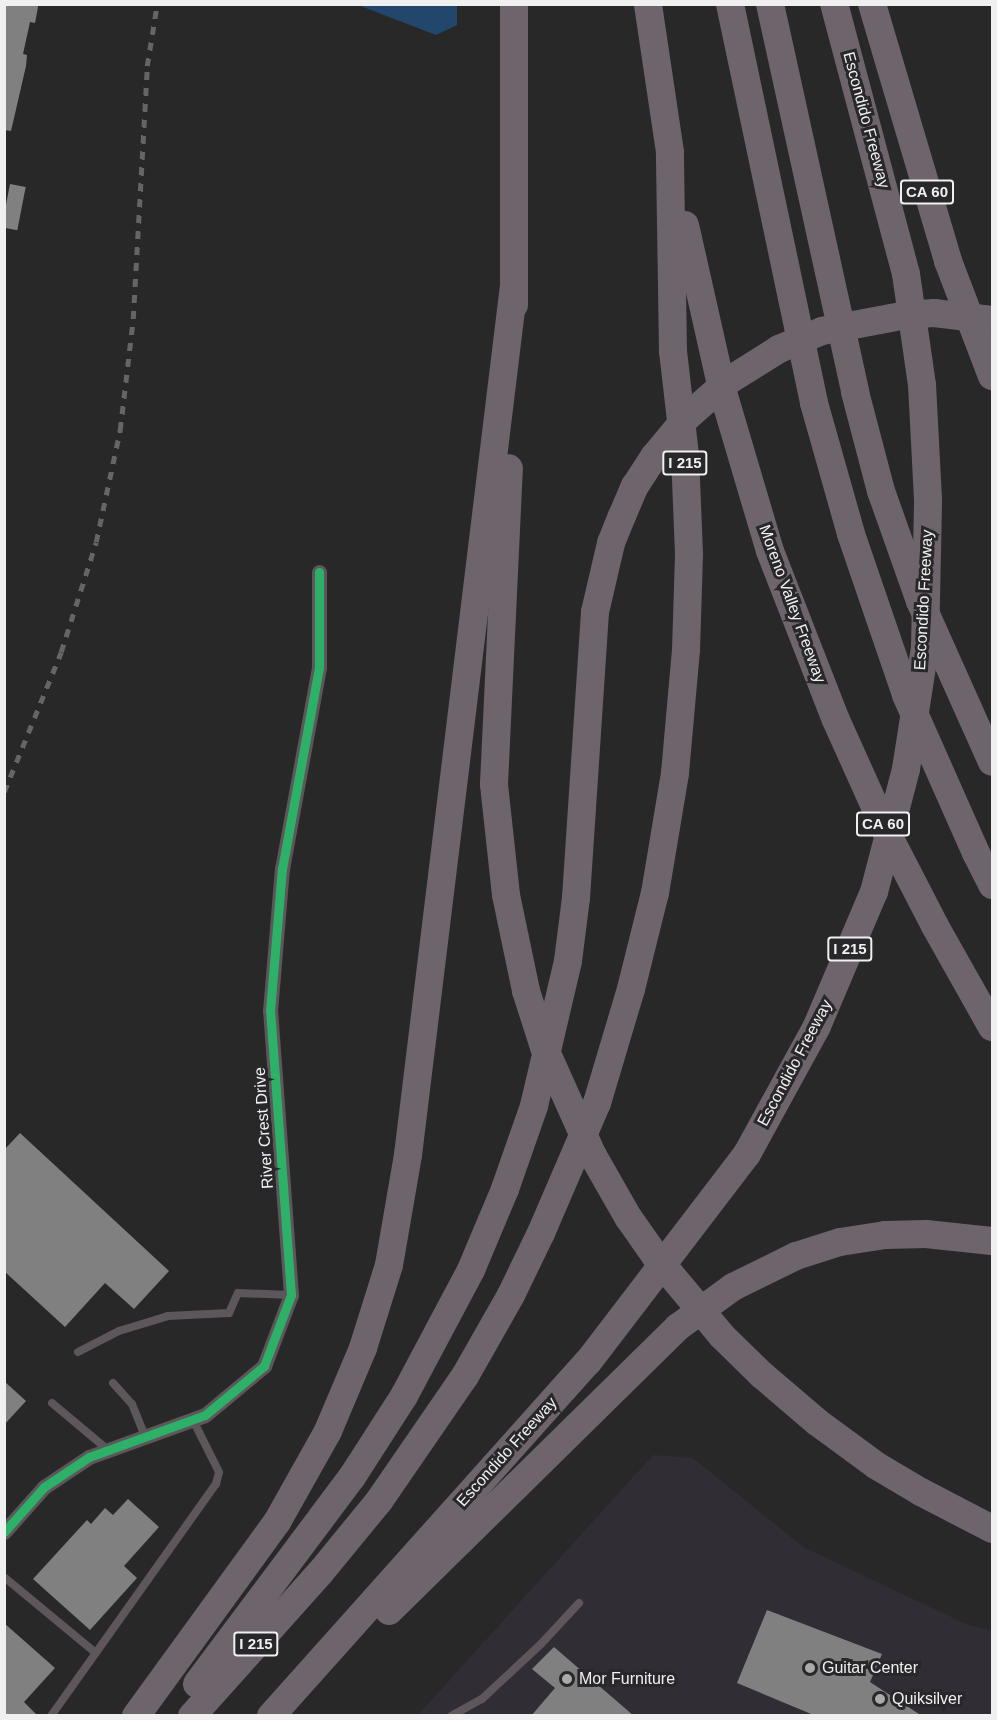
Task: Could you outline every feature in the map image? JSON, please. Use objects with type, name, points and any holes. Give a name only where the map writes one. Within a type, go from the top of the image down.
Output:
[{"type":"highway","points":[[514,4],[514,286],[494,784],[506,896],[526,991],[543,1047],[592,1154],[628,1217],[656,1257],[715,1328],[762,1375],[817,1422],[877,1466],[921,1492],[993,1528]]},
{"type":"highway","name":"I 215","points":[[192,1716],[320,1573],[379,1502],[465,1376],[511,1295],[541,1233],[597,1103],[631,989],[655,892],[675,773],[686,650],[689,554],[685,455],[673,351],[670,152],[648,4]]},
{"type":"highway","points":[[730,4],[814,403],[851,534],[906,695],[976,853],[993,885]]},
{"type":"highway","points":[[770,4],[855,392],[881,491],[920,601],[993,762]]},
{"type":"highway","name":"Escondido Freeway","points":[[271,1716],[588,1362],[747,1154],[818,1026],[874,892],[906,769],[925,647],[928,499],[921,385],[906,274],[834,4]]},
{"type":"highway","name":"CA 60","points":[[872,4],[948,261],[993,376]]},
{"type":"highway","name":"Moreno Valley Freeway","points":[[670,152],[693,266],[722,389],[770,550],[836,720],[885,829],[935,926],[993,1027]]},
{"type":"highway","points":[[136,1716],[277,1522],[294,1492],[328,1431],[363,1348],[389,1265],[408,1155],[514,286]]},
{"type":"highway","points":[[173,1716],[298,1552],[379,1436],[452,1308],[471,1270],[505,1189],[534,1107],[568,961],[578,875],[595,612],[600,582],[622,516],[636,486],[654,457],[687,417],[728,381],[778,350],[822,331],[906,315],[934,313],[993,320]]},
{"type":"highway","points":[[283,1716],[670,1334],[733,1287],[796,1256],[840,1242],[885,1235],[926,1234],[977,1237],[993,1241]]},
{"type":"street","name":"River Crest Drive","points":[[4,1532],[44,1487],[89,1457],[205,1415],[264,1366],[291,1295],[270,1011],[282,869],[319,667],[319,572]]},
{"type":"lane","points":[[78,1352],[119,1331],[168,1316],[229,1313],[238,1293],[291,1295]]},
{"type":"lane","points":[[113,1383],[132,1404],[145,1437]]},
{"type":"lane","points":[[51,1403],[108,1449]]},
{"type":"lane","points":[[51,1716],[216,1484],[219,1472],[193,1420]]},
{"type":"lane","points":[[4,1577],[96,1653]]},
{"type":"lane","points":[[451,1716],[482,1699],[541,1644],[579,1603]]},
{"type":"shaded area","points":[[653,1455],[693,1458],[803,1547],[968,1625],[992,1630],[992,1715],[417,1716]]},
{"type":"water","points":[[358,5],[457,5],[457,25],[436,35]]},
{"type":"building","points":[[4,4],[38,4],[35,23],[30,22],[23,54],[27,55],[26,66],[11,131],[4,130]]},
{"type":"building","points":[[10,184],[26,187],[17,230],[4,228]]},
{"type":"building","points":[[20,1133],[169,1271],[134,1309],[105,1283],[65,1327],[4,1271],[4,1150]]},
{"type":"building","points":[[4,1381],[26,1401],[4,1425]]},
{"type":"building","points":[[128,1499],[159,1527],[124,1566],[137,1578],[90,1630],[33,1579],[87,1520],[91,1524],[105,1508],[113,1515]]},
{"type":"building","name":"Guitar Center","points":[[767,1610],[882,1654],[870,1682],[922,1716],[816,1716],[737,1683]]},
{"type":"building","points":[[4,1623],[55,1668],[24,1702],[38,1716],[4,1716]]},
{"type":"building","name":"Mor Furniture","points":[[554,1647],[634,1716],[531,1716],[555,1688],[532,1669]]},
{"type":"railway","points":[[4,792],[61,652],[96,542],[120,430],[133,319],[147,66],[157,4]]},
{"type":"cycle path","points":[[4,1532],[44,1487],[89,1457],[205,1415],[264,1366],[291,1295],[270,1011],[282,869],[319,667],[319,572]]},
{"type":"place","name":"Guitar Center","points":[[810,1668]]},
{"type":"place","name":"Mor Furniture","points":[[567,1679]]},
{"type":"place","name":"Quiksilver","points":[[880,1699]]}]
